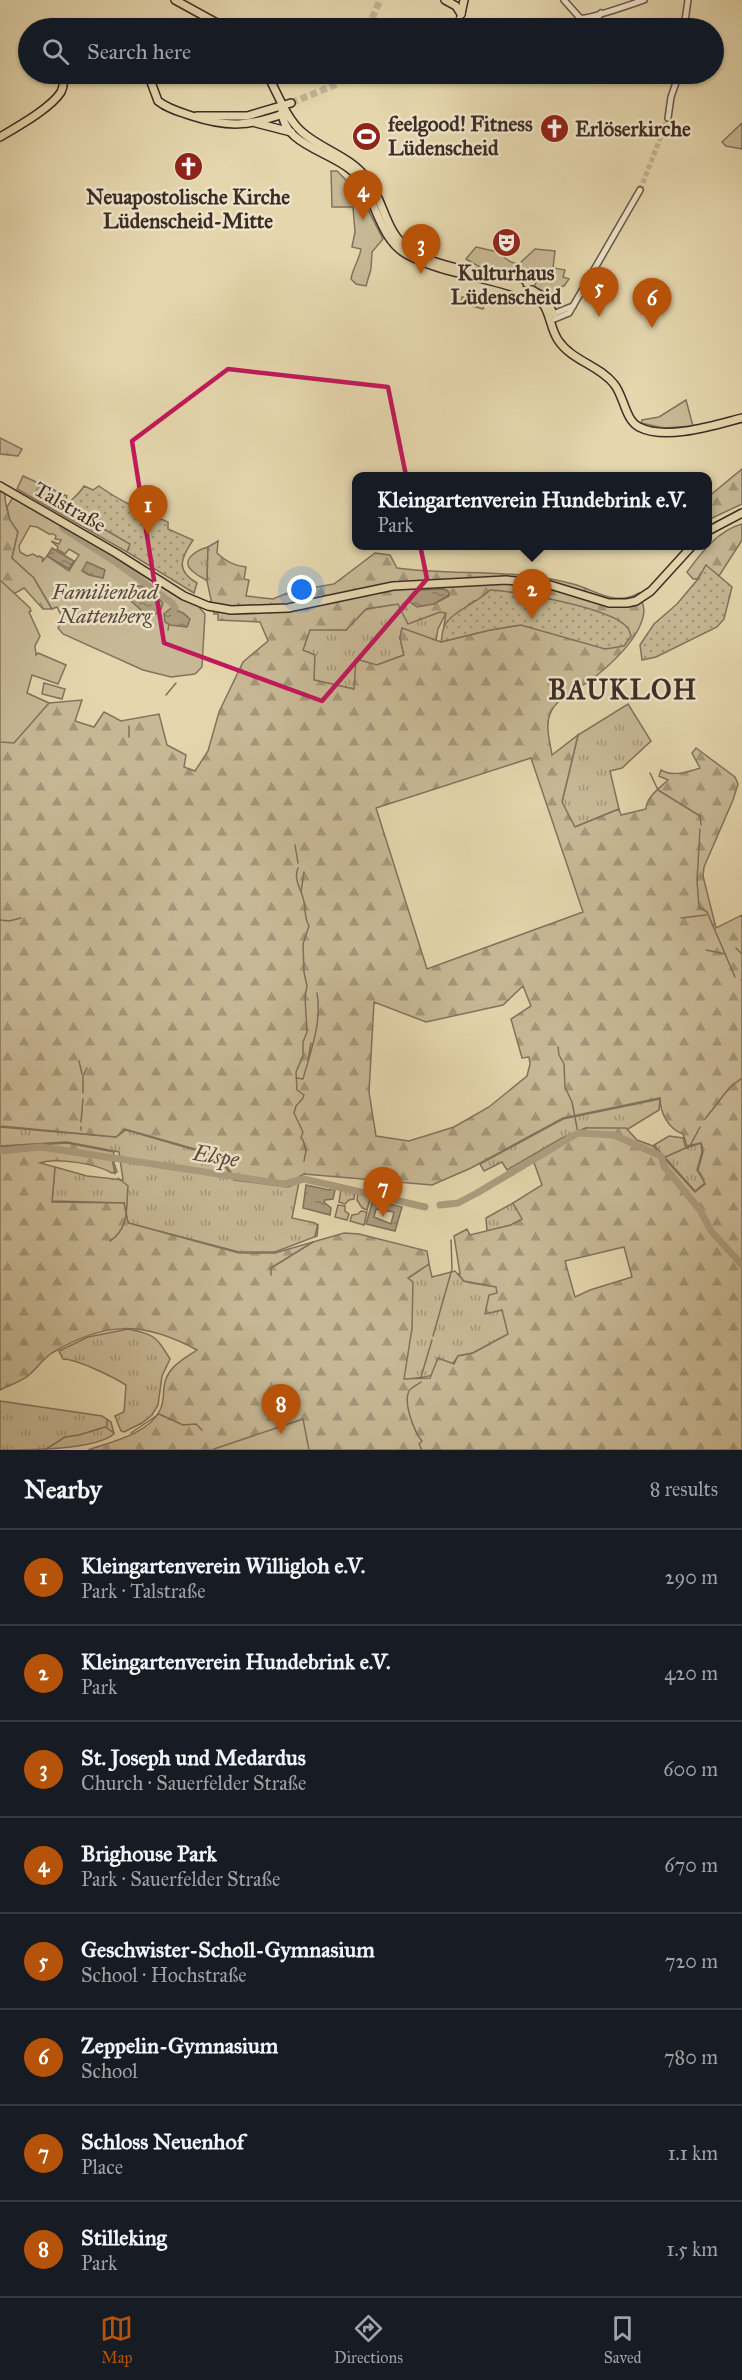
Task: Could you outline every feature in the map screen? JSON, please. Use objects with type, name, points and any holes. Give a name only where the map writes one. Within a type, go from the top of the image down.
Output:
[{"type":"main road","points":[[175,0],[208,18]]},
{"type":"main road","points":[[444,0],[456,6],[461,14]]},
{"type":"main road","points":[[456,6],[461,5],[464,1]]},
{"type":"main road","points":[[461,14],[464,1]]},
{"type":"main road","points":[[0,136],[36,114],[60,94],[63,84]]},
{"type":"main road","points":[[152,84],[158,101],[177,112],[222,124],[252,122],[284,111],[291,103]]},
{"type":"main road","points":[[272,84],[291,132]]},
{"type":"main road","points":[[195,117],[247,116],[284,111]]},
{"type":"main road","points":[[284,111],[305,135],[330,148],[362,172],[371,183],[391,230],[409,249],[424,257],[501,278],[542,295],[550,305],[561,343],[569,354],[614,383],[630,418],[638,427],[649,430],[684,430],[742,418]]},
{"type":"main road","points":[[252,122],[291,132],[302,142],[340,162],[356,175],[366,188],[385,230],[401,250],[451,272],[494,281],[532,294],[541,300],[553,317]]},
{"type":"main road","name":"Talstraße","points":[[0,486],[116,553],[183,596],[208,606],[231,610],[288,608],[393,586],[506,580],[547,584],[609,603],[627,603],[636,601],[655,588],[688,550]]},
{"type":"main road","points":[[712,529],[742,513]]},
{"type":"street","points":[[564,0],[580,18]]},
{"type":"street","points":[[590,18],[644,0]]},
{"type":"street","points":[[685,18],[688,0]]},
{"type":"street","points":[[596,18],[601,13]]},
{"type":"street","points":[[460,18],[461,14]]},
{"type":"street","points":[[668,118],[676,84]]},
{"type":"street","points":[[553,317],[569,313],[640,190]]},
{"type":"street","points":[[550,305],[566,308]]},
{"type":"street","points":[[553,317],[573,306]]},
{"type":"highlighted area","points":[[228,369],[388,387],[427,579],[322,701],[164,643],[132,441]]},
{"type":"green space","points":[[742,123],[742,149],[726,146],[722,142]]},
{"type":"green space","points":[[331,171],[337,171],[352,186],[366,206],[383,239],[372,252],[371,269],[366,286],[356,284],[351,279],[361,249],[352,247],[355,232],[353,207],[332,207]]},
{"type":"green space","points":[[476,247],[498,252],[510,261],[519,264],[535,249],[555,251],[553,268],[565,270],[563,277],[569,279],[564,286],[556,288],[552,295],[534,287],[539,275],[537,273],[520,273],[517,282],[501,272],[478,266],[466,259]]},
{"type":"green space","points":[[462,297],[485,299],[483,309],[461,303]]},
{"type":"green space","points":[[686,400],[693,426],[664,428],[641,423],[642,420],[659,417]]},
{"type":"green space","points":[[0,438],[22,449],[18,456],[0,454]]},
{"type":"green space","points":[[742,469],[742,504],[712,518],[712,494]]},
{"type":"green space","points":[[23,476],[67,496],[63,509],[131,544],[127,552],[17,489]]},
{"type":"green space","points":[[84,486],[93,490],[99,486],[124,502],[168,522],[168,529],[193,540],[185,552],[182,563],[185,573],[197,583],[194,593],[127,552],[130,544],[63,509]]},
{"type":"green space","points":[[0,489],[5,492],[8,513],[18,532],[12,558],[34,578],[52,609],[43,609],[24,588],[12,595],[0,590]]},
{"type":"green space","name":"Familienbad Nattenberg","points":[[14,496],[181,599],[198,606],[205,614],[202,667],[195,674],[171,677],[143,670],[63,634],[58,628],[63,619],[57,607],[52,609],[34,578],[12,558],[18,532],[10,520],[7,507]],"holes":[[[30,526],[53,534],[56,536],[55,539],[61,540],[59,544],[51,541],[58,547],[57,549],[65,554],[69,549],[79,555],[69,571],[47,556],[42,562],[43,558],[39,556],[33,554],[27,556],[20,552],[19,546]]]},
{"type":"green space","points":[[742,524],[742,540],[719,576],[706,566],[698,579],[693,579],[687,572],[704,550],[712,550],[712,543],[733,527]]},
{"type":"green space","points":[[218,541],[217,553],[230,563],[246,567],[244,579],[249,580],[246,596],[273,599],[299,588],[334,584],[375,553],[390,555],[397,568],[530,576],[573,584],[614,598],[630,597],[639,593],[644,611],[642,621],[631,641],[605,668],[588,682],[566,695],[553,708],[548,723],[548,734],[552,755],[578,735],[562,802],[575,827],[619,809],[621,815],[646,809],[651,797],[668,780],[659,776],[661,770],[675,773],[700,768],[692,753],[696,748],[735,777],[738,784],[704,867],[703,876],[716,928],[742,915],[742,1450],[88,1450],[128,1436],[155,1418],[163,1402],[165,1380],[171,1370],[197,1350],[177,1340],[141,1330],[107,1330],[71,1342],[49,1355],[19,1382],[0,1390],[0,1147],[67,1143],[114,1152],[113,1160],[117,1172],[112,1173],[77,1162],[47,1161],[40,1163],[55,1167],[52,1202],[124,1203],[128,1223],[239,1253],[275,1253],[344,1233],[359,1234],[427,1251],[429,1264],[408,1278],[413,1282],[412,1328],[404,1379],[430,1378],[438,1358],[454,1364],[458,1356],[473,1353],[508,1334],[502,1310],[485,1314],[489,1295],[497,1293],[496,1287],[464,1281],[458,1274],[460,1274],[454,1236],[467,1229],[470,1235],[511,1225],[522,1219],[513,1203],[542,1185],[532,1157],[563,1138],[586,1128],[626,1128],[637,1140],[653,1146],[695,1192],[705,1184],[698,1170],[703,1152],[701,1143],[687,1146],[683,1134],[673,1128],[666,1119],[661,1109],[660,1098],[563,1118],[471,1168],[432,1185],[304,1174],[285,1185],[235,1178],[219,1156],[125,1129],[116,1137],[0,1126],[0,699],[26,693],[49,703],[82,700],[75,721],[94,727],[104,712],[121,721],[159,714],[167,745],[186,755],[184,767],[195,771],[208,751],[219,712],[243,662],[268,641],[260,622],[218,620],[218,614],[214,614],[207,581],[208,547]],"holes":[[[443,589],[449,596],[434,604],[415,592]],[[531,594],[602,614],[627,627],[551,633],[521,625],[441,642],[402,628],[400,638],[404,655],[377,665],[356,659],[354,689],[314,680],[315,655],[303,650],[310,630],[346,630],[366,609],[398,604],[408,624],[440,612],[446,613],[444,626],[474,601]],[[531,758],[583,912],[427,969],[376,808]],[[523,986],[531,1006],[511,1019],[522,1058],[529,1057],[527,1076],[489,1107],[454,1127],[409,1141],[376,1136],[369,1092],[374,1002],[426,1022],[503,1005]],[[624,1247],[632,1277],[575,1297],[565,1261]]]},
{"type":"green space","points":[[208,547],[207,581],[190,569],[188,560],[194,553]]},
{"type":"green space","points":[[706,565],[732,587],[724,619],[717,627],[656,657],[642,660],[640,645],[654,624],[677,604],[698,579]]},
{"type":"green space","points":[[0,580],[30,608],[29,612],[40,636],[35,646],[36,655],[38,653],[66,665],[58,684],[32,675],[27,693],[49,703],[14,743],[0,742]]},
{"type":"green space","points":[[490,590],[541,597],[602,613],[627,627],[631,636],[624,646],[605,649],[521,625],[441,642],[443,629],[447,622]]},
{"type":"green space","points":[[398,604],[408,623],[440,612],[446,613],[438,629],[436,641],[402,628],[400,638],[404,655],[377,665],[354,689],[314,680],[303,650],[310,629],[346,630],[366,609]]},
{"type":"green space","points":[[44,683],[65,689],[62,699],[42,694]]},
{"type":"green space","points":[[628,704],[651,741],[622,768],[610,771],[619,809],[575,827],[562,802],[578,735]]},
{"type":"green space","points":[[660,1099],[659,1110],[628,1129],[586,1128],[562,1138],[507,1170],[502,1162],[484,1171],[480,1164],[563,1119]]},
{"type":"green space","points":[[0,1127],[116,1137],[126,1130],[219,1157],[234,1180],[288,1187],[299,1182],[292,1218],[315,1223],[318,1226],[317,1236],[275,1252],[239,1252],[128,1223],[124,1203],[52,1201],[55,1167],[87,1176],[123,1180],[119,1152],[67,1142],[0,1146]]},
{"type":"green space","points":[[669,1136],[683,1138],[686,1148],[701,1143],[702,1152],[697,1170],[705,1183],[695,1191],[654,1145]]},
{"type":"green space","points":[[341,1189],[355,1193],[354,1199],[345,1204],[339,1202]]},
{"type":"green space","points":[[358,1193],[371,1196],[367,1210],[362,1208],[357,1200]]},
{"type":"green space","points":[[513,1203],[523,1219],[511,1225],[487,1231],[486,1218]]},
{"type":"green space","points":[[338,1205],[345,1206],[345,1211],[349,1214],[347,1220],[335,1217]]},
{"type":"green space","points":[[361,1211],[367,1212],[364,1225],[350,1221],[352,1215]]},
{"type":"green space","points":[[429,1264],[432,1277],[455,1271],[464,1281],[471,1283],[575,1298],[473,1353],[458,1356],[448,1368],[441,1372],[427,1377],[403,1379],[412,1328],[407,1279]]},
{"type":"green space","points":[[128,1329],[154,1337],[170,1359],[162,1376],[158,1405],[152,1415],[124,1432],[121,1431],[115,1416],[124,1412],[126,1385],[86,1365],[63,1359],[59,1351],[88,1337]]},
{"type":"green space","points":[[0,1401],[102,1416],[111,1422],[114,1434],[105,1439],[77,1446],[0,1450]]},
{"type":"green space","points":[[303,1419],[309,1450],[211,1450]]},
{"type":"water","points":[[52,548],[74,561],[69,569],[47,556]]},
{"type":"water","points":[[87,562],[105,570],[103,578],[82,571]]},
{"type":"water","points":[[133,586],[143,586],[161,601],[163,603],[160,612],[149,617],[130,600],[129,594]]},
{"type":"water","points":[[443,589],[448,591],[449,595],[434,604],[417,607],[410,602],[410,596],[421,590]]},
{"type":"water","points":[[171,608],[190,619],[187,627],[170,625],[165,622],[164,614]]},
{"type":"water","points":[[306,1185],[329,1190],[334,1188],[333,1199],[324,1202],[331,1208],[330,1215],[303,1208]]},
{"type":"water","points":[[373,1200],[402,1207],[395,1231],[366,1224]],"holes":[[[376,1209],[394,1212],[391,1224],[374,1217]]]},
{"type":"waterway","points":[[63,528],[114,561],[172,603],[175,608]]},
{"type":"waterway","points":[[168,630],[169,624]]},
{"type":"waterway","points":[[166,695],[176,683]]},
{"type":"waterway","points":[[129,726],[129,737]]},
{"type":"waterway","points":[[650,773],[658,790],[700,816],[701,825]]},
{"type":"waterway","points":[[700,829],[697,881],[699,907],[707,912],[735,977]]},
{"type":"waterway","points":[[295,845],[298,863]]},
{"type":"waterway","points":[[298,868],[297,881],[309,926],[303,944],[307,986],[305,997],[307,1032],[303,1042],[303,1056],[296,1072],[297,1090],[304,1095],[294,1113],[303,1132],[301,1138],[306,1151],[304,1161]]},
{"type":"waterway","points":[[301,892],[304,872]]},
{"type":"waterway","points":[[681,918],[706,915]]},
{"type":"waterway","points":[[0,920],[9,921],[21,918]]},
{"type":"waterway","points":[[736,948],[742,954]]},
{"type":"waterway","points":[[706,950],[725,954]]},
{"type":"waterway","points":[[297,1078],[303,1079],[315,1036],[318,1015],[317,993]]},
{"type":"waterway","points":[[308,1060],[311,1043]]},
{"type":"waterway","points":[[558,1047],[564,1064],[565,1087],[572,1102],[578,1133]]},
{"type":"waterway","points":[[79,1061],[82,1074]]},
{"type":"waterway","points":[[83,1093],[83,1076],[87,1068]]},
{"type":"waterway","points":[[705,1119],[730,1087],[742,1078]]},
{"type":"waterway","points":[[81,1122],[83,1099]]},
{"type":"waterway","points":[[661,1159],[690,1146],[700,1127]]},
{"type":"waterway","name":"Elspe","points":[[477,1193],[578,1133],[614,1135],[661,1156],[664,1166],[700,1210],[711,1231],[742,1265]]},
{"type":"waterway","name":"Elspe","points":[[0,1151],[41,1147],[284,1184],[304,1179],[425,1207]]},
{"type":"waterway","points":[[112,1158],[115,1174]]},
{"type":"waterway","points":[[110,1241],[121,1230],[127,1209],[128,1186],[118,1178]]},
{"type":"waterway","name":"Elspe","points":[[440,1205],[458,1203],[473,1195]]},
{"type":"waterway","points":[[315,1236],[318,1224]]},
{"type":"waterway","points":[[433,1336],[452,1269],[451,1240]]},
{"type":"waterway","points":[[271,1275],[271,1268],[313,1242]]},
{"type":"waterway","points":[[421,1377],[432,1340]]},
{"type":"waterway","points":[[421,1382],[410,1390],[407,1402],[413,1424],[422,1441],[419,1444],[422,1450]]},
{"type":"waterway","points":[[131,1433],[159,1414],[183,1425],[196,1424],[202,1430]]},
{"type":"waterway","points":[[107,1419],[107,1427]]},
{"type":"waterway","points":[[45,1450],[65,1437],[105,1427],[114,1433]]},
{"type":"tunnel","points":[[372,18],[380,0]]},
{"type":"tunnel","points":[[291,103],[337,84]]},
{"type":"tunnel","points":[[640,190],[668,118]]},
{"type":"place","name":"Erlöserkirche","points":[[554,129]]},
{"type":"place","name":"feelgood! Fitness Lüdenscheid","points":[[367,136]]},
{"type":"place","name":"Neuapostolische Kirche Lüdenscheid-Mitte","points":[[188,166]]},
{"type":"place","name":"Brighouse Park","points":[[363,220]]},
{"type":"place","name":"Kulturhaus Lüdenscheid","points":[[506,242]]},
{"type":"place","name":"St. Joseph und Medardus","points":[[421,274]]},
{"type":"place","name":"Geschwister-Scholl-Gymnasium","points":[[599,317]]},
{"type":"place","name":"Zeppelin-Gymnasium","points":[[652,328]]},
{"type":"place","name":"Kleingartenverein Willigloh e.V.","points":[[148,535]]},
{"type":"place","name":"Kleingartenverein Hundebrink e.V.","points":[[532,619]]},
{"type":"place","name":"Schloss Neuenhof","points":[[383,1217]]},
{"type":"place","name":"Stilleking","points":[[281,1434]]},
{"type":"district","name":"BAUKLOH","points":[[623,689]]}]
